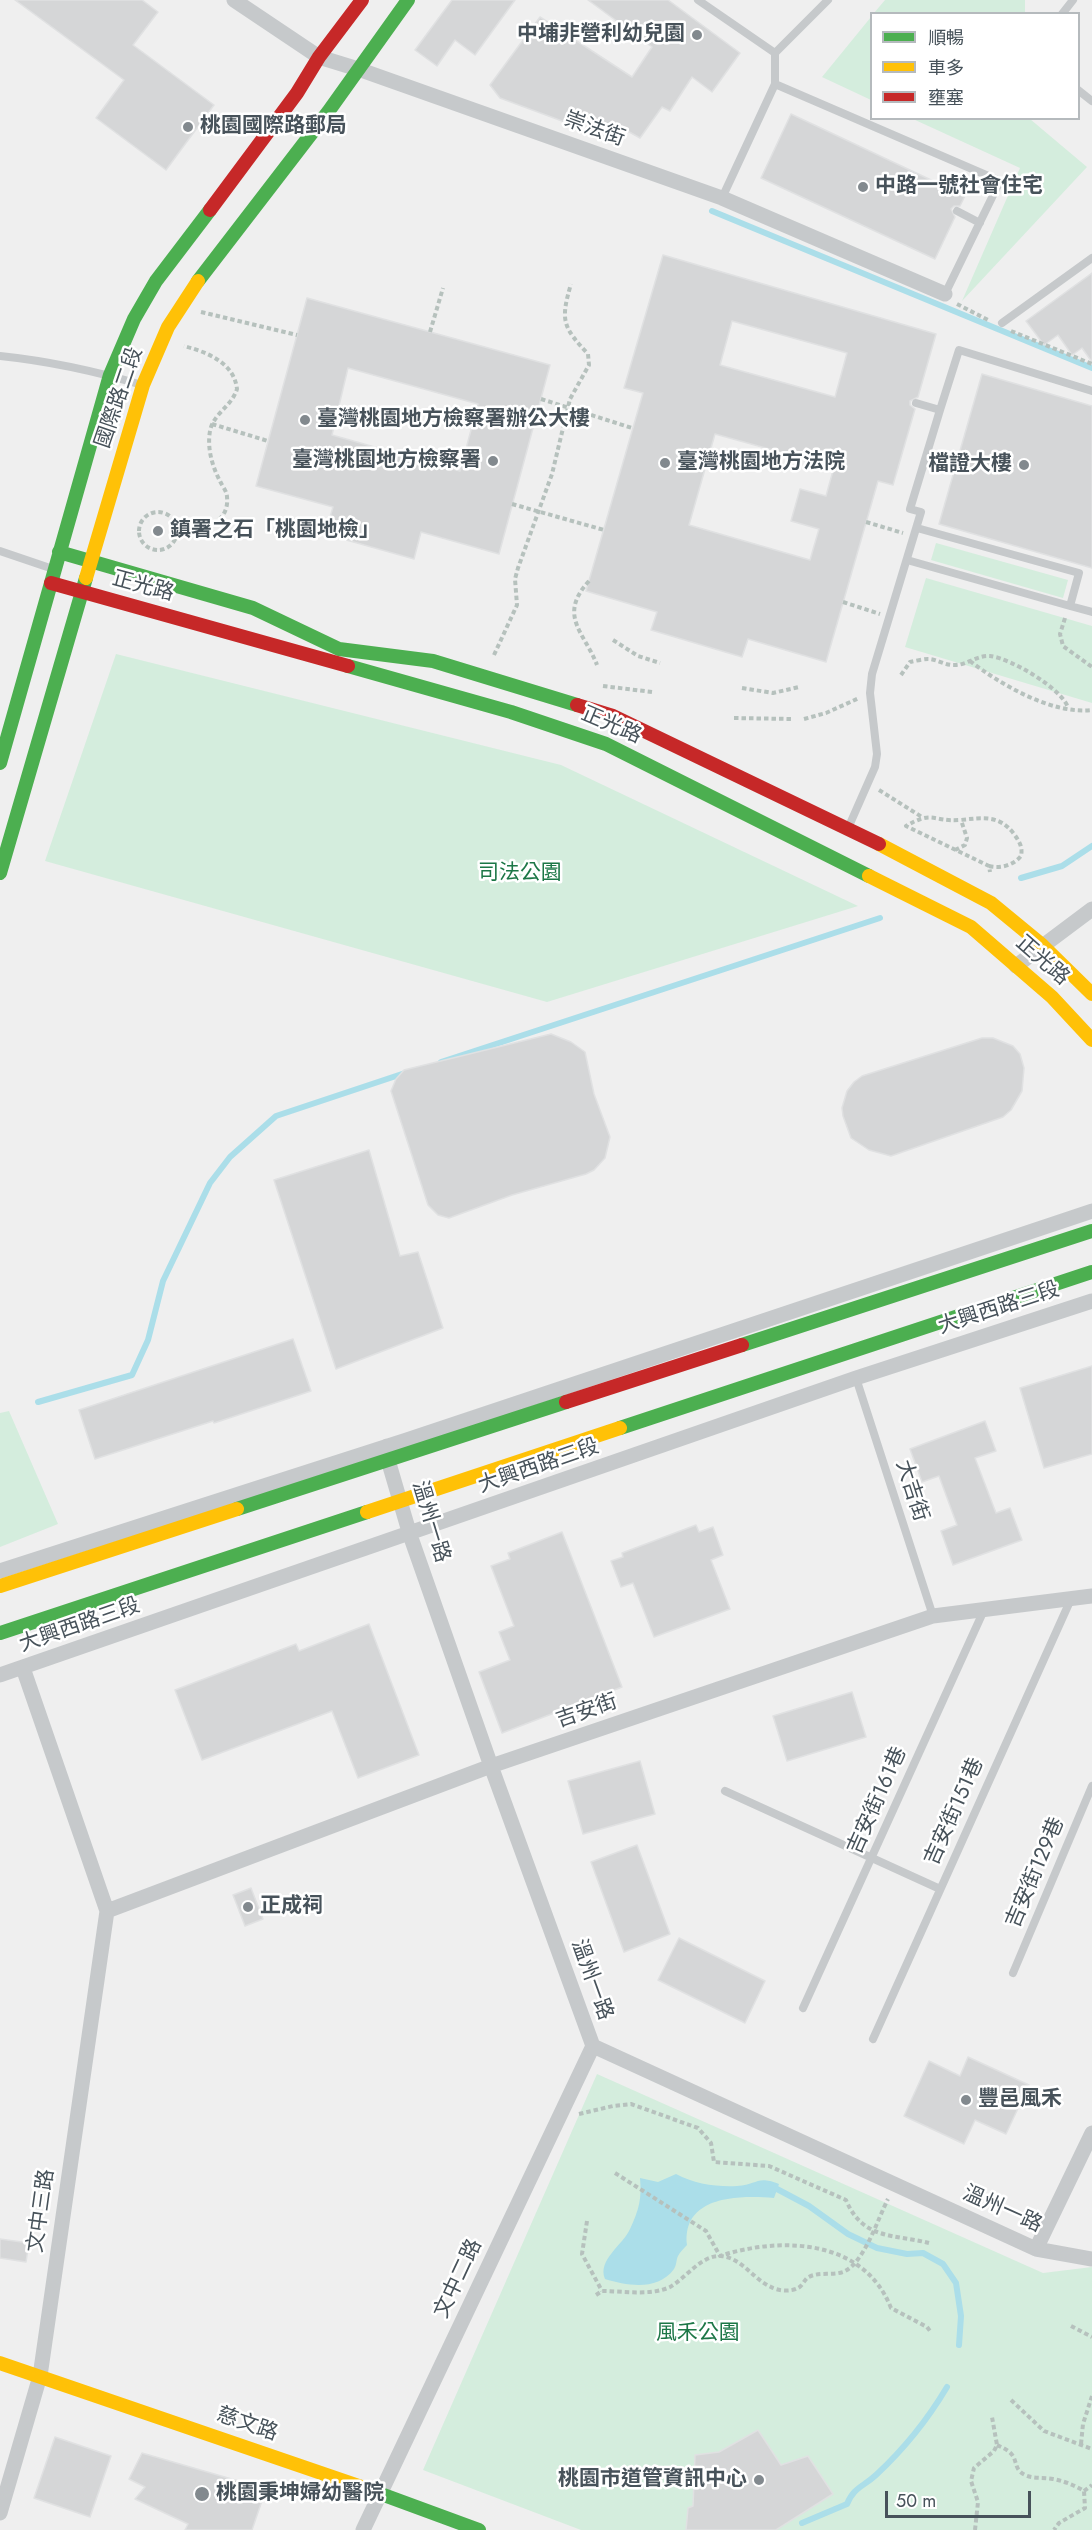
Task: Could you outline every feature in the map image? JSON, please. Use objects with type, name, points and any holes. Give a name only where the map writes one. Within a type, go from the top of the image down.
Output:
[{"type":"street","name":"崇法街","points":[[234,0],[319,57],[722,198],[945,294]]},
{"type":"street","name":"國際路二段","points":[[0,763],[110,375],[134,319],[156,281],[297,93],[319,57],[362,0]]},
{"type":"street","name":"國際路二段","points":[[0,873],[143,385],[168,327],[185,298],[328,112],[408,0]]},
{"type":"street","name":"正光路","points":[[60,552],[254,608],[339,649],[433,661],[613,716],[848,829],[991,903],[1042,945],[1092,994]]},
{"type":"street","name":"正光路","points":[[51,583],[498,708],[606,744],[971,927],[1052,997],[1092,1040]]},
{"type":"street","points":[[498,708],[505,682]]},
{"type":"street","points":[[1016,966],[1092,909]]},
{"type":"street","points":[[0,1586],[1092,1211]]},
{"type":"street","points":[[0,1571],[388,1453],[1092,1231]]},
{"type":"street","name":"大興西路三段","points":[[0,1633],[1092,1272]]},
{"type":"street","name":"大興西路三段","points":[[0,1675],[410,1535],[856,1378],[1092,1301]]},
{"type":"street","name":"溫州一路","points":[[388,1453],[410,1535],[593,2046],[1036,2249],[1092,2259]]},
{"type":"street","name":"吉安街","points":[[107,1911],[491,1766],[933,1616],[1092,1596]]},
{"type":"street","points":[[23,1668],[107,1911]]},
{"type":"street","name":"文中三路","points":[[0,2513],[40,2376],[107,1911]]},
{"type":"street","name":"文中二路","points":[[363,2530],[593,2046]]},
{"type":"street","points":[[1036,2249],[1092,2133]]},
{"type":"street","name":"慈文路","points":[[0,2363],[479,2530]]},
{"type":"lane","points":[[699,0],[775,53]]},
{"type":"lane","points":[[722,198],[775,84],[775,53],[828,0]]},
{"type":"lane","points":[[1064,12],[1073,0]]},
{"type":"lane","points":[[775,84],[1000,181],[945,294]]},
{"type":"lane","points":[[1080,92],[1092,101]]},
{"type":"lane","points":[[957,211],[980,223]]},
{"type":"lane","points":[[1001,325],[1092,258]]},
{"type":"lane","points":[[848,829],[875,767],[877,754],[870,693],[873,674],[921,512],[910,509],[959,350],[1092,391]]},
{"type":"lane","points":[[0,356],[37,360],[110,375],[143,385]]},
{"type":"lane","points":[[916,403],[940,410]]},
{"type":"lane","points":[[917,528],[1079,573],[1070,606]]},
{"type":"lane","points":[[0,551],[55,569]]},
{"type":"lane","points":[[907,560],[1092,612]]},
{"type":"lane","name":"大吉街","points":[[856,1378],[933,1616]]},
{"type":"lane","name":"吉安街151巷","points":[[873,2039],[1071,1599]]},
{"type":"lane","name":"吉安街161巷","points":[[803,2008],[985,1608]]},
{"type":"lane","name":"吉安街129巷","points":[[1013,1973],[1092,1786]]},
{"type":"lane","points":[[725,1791],[940,1889]]},
{"type":"path","points":[[494,655],[517,605],[515,579],[537,511],[552,474],[567,407],[573,390],[587,370],[590,359],[567,327],[564,307],[572,284]]},
{"type":"path","points":[[430,332],[443,288]]},
{"type":"path","points":[[945,294],[959,306],[1001,325]]},
{"type":"path","points":[[201,312],[297,335]]},
{"type":"path","points":[[1010,331],[1092,364]]},
{"type":"path","points":[[177,534],[208,527],[219,519],[227,506],[227,497],[213,466],[210,450],[212,424],[235,395],[236,383],[231,372],[223,363],[210,354],[184,346]]},
{"type":"path","points":[[541,399],[633,428]]},
{"type":"path","points":[[212,424],[268,441]]},
{"type":"path","points":[[512,504],[603,530]]},
{"type":"path","points":[[150,513],[168,514],[176,524],[177,534],[168,547],[155,550],[149,547],[141,539],[139,533],[141,521],[150,513]]},
{"type":"path","points":[[866,522],[914,537]]},
{"type":"path","points":[[144,555],[149,547]]},
{"type":"path","points":[[589,581],[577,599],[576,627],[590,647],[597,665]]},
{"type":"path","points":[[843,602],[890,617]]},
{"type":"path","points":[[1070,606],[1060,634],[1063,646],[1092,666]]},
{"type":"path","points":[[613,640],[638,656],[660,663]]},
{"type":"path","points":[[901,675],[910,662],[928,659],[956,666],[978,657],[989,656],[1018,666],[1066,700],[1068,708]]},
{"type":"path","points":[[970,661],[1018,693],[1068,708],[1092,710]]},
{"type":"path","points":[[603,686],[652,692]]},
{"type":"path","points":[[742,688],[773,693],[799,687]]},
{"type":"path","points":[[804,719],[826,713],[870,693]]},
{"type":"path","points":[[734,718],[791,719]]},
{"type":"path","points":[[868,783],[922,817],[961,820],[985,817],[997,819],[1010,828],[1020,841],[1021,856],[1016,862],[998,867],[989,866],[906,826],[922,817]]},
{"type":"path","points":[[955,850],[964,845],[967,838],[961,820]]},
{"type":"path","points":[[989,866],[990,872]]},
{"type":"path","points":[[579,2114],[631,2104],[698,2128],[711,2142],[714,2162],[769,2166],[846,2200],[853,2216],[872,2231],[888,2237],[929,2243]]},
{"type":"path","points":[[615,2173],[706,2231],[720,2256],[741,2264],[769,2287],[779,2290],[797,2289],[808,2278],[819,2273],[833,2274],[846,2271],[860,2257],[888,2198]]},
{"type":"path","points":[[587,2221],[582,2254],[602,2291]]},
{"type":"path","points":[[596,2295],[602,2291],[650,2292],[670,2287],[704,2261],[765,2245],[790,2244],[823,2251],[854,2263],[872,2276],[884,2290],[891,2308],[927,2327],[930,2331]]},
{"type":"path","points":[[1071,2326],[1092,2337]]},
{"type":"path","points":[[1082,2444],[1083,2424],[1092,2396]]},
{"type":"path","points":[[1011,2400],[1044,2432],[1082,2444],[1092,2450]]},
{"type":"path","points":[[975,2530],[978,2519],[978,2502],[971,2481],[974,2468],[994,2451],[997,2445],[992,2417]]},
{"type":"path","points":[[997,2445],[1008,2450],[1021,2473],[1031,2478],[1051,2478],[1084,2491]]},
{"type":"path","points":[[1084,2491],[1092,2485]]},
{"type":"path","points":[[1054,2530],[1059,2523],[1085,2508],[1084,2491]]},
{"type":"green space","points":[[885,0],[1025,0],[1025,12],[875,12]]},
{"type":"green space","points":[[870,18],[870,100],[822,77]]},
{"type":"green space","points":[[915,120],[1031,120],[1087,167],[962,301],[1020,168]]},
{"type":"green space","points":[[936,543],[1068,580],[1063,598],[931,560]]},
{"type":"green space","points":[[926,578],[1092,626],[1092,703],[905,647]]},
{"type":"green space","name":"司法公園","points":[[116,654],[561,765],[858,906],[547,1002],[45,861]]},
{"type":"green space","points":[[9,1411],[58,1524],[0,1547],[0,1413]]},
{"type":"green space","name":"風禾公園","points":[[597,2074],[1043,2273],[1092,2267],[1092,2530],[581,2530],[423,2470]]},
{"type":"water","points":[[676,2174],[690,2180],[714,2185],[737,2186],[761,2180],[779,2184],[774,2198],[729,2199],[703,2208],[693,2217],[688,2229],[687,2245],[678,2256],[674,2269],[660,2281],[633,2285],[605,2279],[603,2272],[605,2265],[627,2235],[636,2216],[641,2192],[640,2178],[658,2182]]},
{"type":"building","points":[[15,0],[142,0],[158,12],[133,45],[214,105],[166,170],[96,118],[124,80]]},
{"type":"building","points":[[452,0],[515,0],[475,55],[455,40],[437,66],[415,50]]},
{"type":"building","points":[[588,0],[668,0],[740,53],[712,92],[692,77],[670,111],[662,107],[640,138],[624,129],[615,141],[586,121],[581,128],[500,98],[490,85],[540,17],[632,77],[652,47]]},
{"type":"building","name":"中路一號社會住宅","points":[[791,114],[965,196],[960,206],[954,206],[951,209],[955,217],[935,259],[761,178]]},
{"type":"building","name":"臺灣桃園地方法院","points":[[663,255],[936,334],[918,397],[910,401],[910,405],[915,409],[893,485],[878,481],[826,662],[748,639],[742,657],[651,630],[657,612],[586,591],[643,393],[624,388]],"holes":[[[732,321],[847,353],[835,397],[720,365]],[[715,434],[834,467],[826,496],[800,489],[791,521],[819,529],[810,560],[689,525]]]},
{"type":"building","points":[[1092,273],[1092,362],[1082,348],[1072,355],[1058,335],[1044,345],[1026,321]]},
{"type":"building","name":"臺灣桃園地方檢察署辦公大樓","points":[[307,298],[550,365],[499,554],[421,532],[414,559],[325,534],[333,507],[256,486]],"holes":[[[348,368],[478,404],[460,471],[332,435]]]},
{"type":"building","name":"檔證大樓","points":[[982,374],[1092,406],[1092,568],[939,524]]},
{"type":"building","points":[[551,1034],[571,1042],[585,1052],[594,1094],[610,1137],[605,1158],[594,1170],[586,1174],[512,1195],[449,1218],[438,1215],[428,1205],[391,1091],[396,1079],[404,1070]]},
{"type":"building","points":[[982,1038],[993,1038],[1013,1046],[1020,1054],[1024,1068],[1022,1091],[1011,1110],[1003,1117],[891,1156],[869,1150],[851,1138],[842,1108],[847,1091],[854,1082],[862,1076]]},
{"type":"building","points":[[369,1150],[400,1256],[418,1252],[443,1328],[336,1369],[274,1180]]},
{"type":"building","points":[[293,1339],[311,1391],[95,1459],[79,1410]]},
{"type":"building","points":[[1092,1366],[1092,1454],[1044,1468],[1020,1388]]},
{"type":"building","points":[[985,1421],[996,1451],[975,1458],[996,1513],[1010,1508],[1022,1540],[953,1565],[941,1531],[957,1525],[939,1476],[922,1482],[910,1449]]},
{"type":"building","points":[[696,1525],[699,1532],[713,1527],[723,1555],[711,1560],[730,1609],[654,1637],[633,1583],[621,1587],[611,1561],[623,1557],[622,1553]]},
{"type":"building","points":[[562,1532],[622,1687],[502,1733],[479,1672],[510,1660],[499,1632],[514,1626],[491,1566],[510,1559],[508,1553]]},
{"type":"building","points":[[369,1624],[419,1755],[358,1778],[332,1711],[202,1760],[175,1690],[296,1644],[299,1651]]},
{"type":"building","points":[[852,1692],[866,1737],[787,1761],[773,1716]]},
{"type":"building","points":[[640,1761],[655,1814],[583,1834],[568,1781]]},
{"type":"building","points":[[637,1845],[670,1934],[624,1952],[591,1862]]},
{"type":"building","name":"正成祠","points":[[251,1888],[263,1919],[245,1926],[233,1895]]},
{"type":"building","points":[[679,1938],[765,1981],[745,2023],[658,1980]]},
{"type":"building","name":"豐邑風禾","points":[[968,2057],[1029,2085],[1006,2134],[975,2120],[964,2144],[904,2116],[929,2061],[960,2076]]},
{"type":"building","points":[[0,2239],[29,2243],[26,2262],[0,2258]]},
{"type":"building","name":"桃園市道管資訊中心","points":[[758,2430],[781,2465],[808,2456],[833,2494],[776,2530],[686,2530],[688,2508],[693,2506],[695,2455],[719,2452]]},
{"type":"building","points":[[55,2437],[111,2456],[90,2517],[34,2498]]},
{"type":"building","name":"桃園秉坤婦幼醫院","points":[[142,2453],[266,2489],[252,2530],[185,2530],[188,2524],[135,2499],[145,2487],[129,2479]]},
{"type":"waterway","points":[[712,211],[1092,368]]},
{"type":"waterway","points":[[1021,878],[1062,866],[1092,846]]},
{"type":"waterway","points":[[441,1062],[880,918]]},
{"type":"waterway","points":[[38,1402],[132,1375],[148,1340],[163,1281],[210,1183],[230,1157],[276,1116],[405,1073]]},
{"type":"waterway","points":[[777,2189],[809,2206],[848,2234],[877,2248],[907,2254],[923,2253],[943,2264],[956,2283],[961,2316],[959,2345]]},
{"type":"waterway","points":[[802,2523],[847,2504],[856,2491],[876,2475],[906,2444],[932,2411],[947,2387]]},
{"type":"traffic: fast","points":[[198,281],[328,112],[408,0]]},
{"type":"traffic: fast","points":[[0,763],[110,375],[134,319],[156,281],[210,210]]},
{"type":"traffic: fast","points":[[59,552],[253,608],[339,649],[433,661],[577,705]]},
{"type":"traffic: fast","points":[[0,873],[86,578]]},
{"type":"traffic: fast","points":[[348,666],[511,712],[606,744],[869,876]]},
{"type":"traffic: fast","points":[[742,1345],[1092,1231]]},
{"type":"traffic: fast","points":[[620,1428],[1092,1272]]},
{"type":"traffic: fast","points":[[237,1509],[566,1402]]},
{"type":"traffic: fast","points":[[0,1633],[367,1512]]},
{"type":"traffic: fast","points":[[362,2487],[479,2530]]},
{"type":"traffic: slow","points":[[86,578],[143,385],[168,327],[198,281]]},
{"type":"traffic: slow","points":[[879,844],[991,903],[1042,945],[1092,994]]},
{"type":"traffic: slow","points":[[869,876],[971,927],[1052,997],[1092,1040]]},
{"type":"traffic: slow","points":[[367,1512],[620,1428]]},
{"type":"traffic: slow","points":[[0,1586],[237,1509]]},
{"type":"traffic: slow","points":[[0,2363],[362,2487]]},
{"type":"traffic: jam","points":[[210,210],[297,93],[319,57],[362,0]]},
{"type":"traffic: jam","points":[[51,583],[348,666]]},
{"type":"traffic: jam","points":[[577,705],[613,716],[879,844]]},
{"type":"traffic: jam","points":[[566,1402],[742,1345]]},
{"type":"place","name":"中埔非營利幼兒園","points":[[697,35]]},
{"type":"place","name":"桃園國際路郵局","points":[[188,127]]},
{"type":"place","name":"中路一號社會住宅","points":[[863,187]]},
{"type":"place","name":"臺灣桃園地方檢察署辦公大樓","points":[[305,420]]},
{"type":"place","name":"臺灣桃園地方檢察署","points":[[493,461]]},
{"type":"place","name":"臺灣桃園地方法院","points":[[665,463]]},
{"type":"place","name":"檔證大樓","points":[[1024,465]]},
{"type":"place","name":"鎮署之石「桃園地檢」","points":[[158,531]]},
{"type":"place","name":"正成祠","points":[[248,1907]]},
{"type":"place","name":"豐邑風禾","points":[[966,2100]]},
{"type":"place","name":"桃園市道管資訊中心","points":[[759,2480]]},
{"type":"place","name":"桃園秉坤婦幼醫院","points":[[202,2494]]}]
